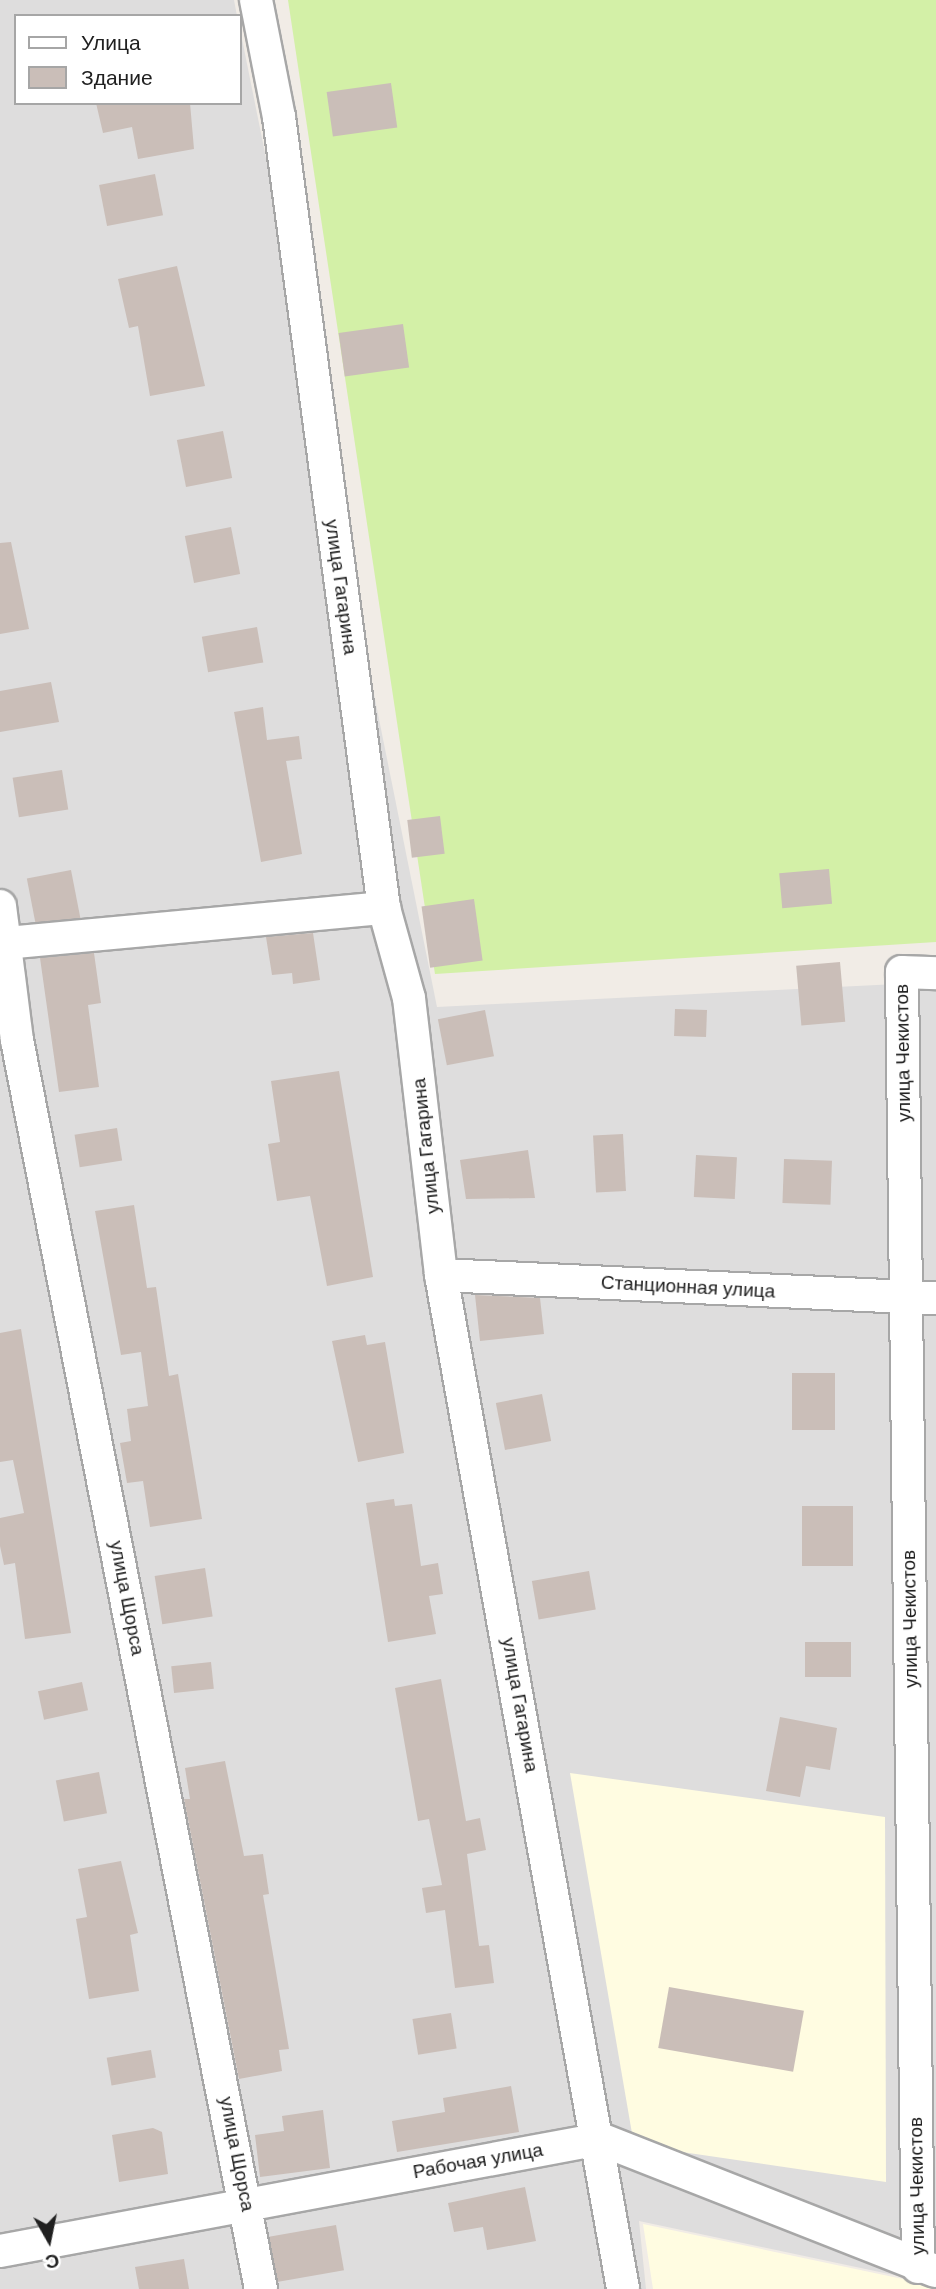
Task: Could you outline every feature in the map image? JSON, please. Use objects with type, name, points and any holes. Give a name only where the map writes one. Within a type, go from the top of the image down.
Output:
[{"type":"street","name":"улица Гагарина","points":[[256,0],[279,117],[384,908],[409,998],[440,1275],[600,2139],[623,2289]]},
{"type":"street","name":"улица Щорса","points":[[0,906],[6,943],[8,1041],[247,2203],[261,2289]]},
{"type":"street","points":[[6,943],[384,908]]},
{"type":"street","name":"улица Чекистов","points":[[927,2269],[922,1297],[902,972],[936,973]]},
{"type":"street","name":"Станционная улица","points":[[440,1275],[922,1297]]},
{"type":"street","points":[[600,2139],[927,2269]]},
{"type":"street","name":"Рабочая улица","points":[[0,2250],[600,2139]]},
{"type":"shaded area","points":[[0,0],[234,0],[237,14],[14,14],[14,105],[242,105],[242,39],[437,1007],[936,982],[936,2284],[639,2221],[646,2289],[0,2289]]},
{"type":"shaded area","points":[[570,1773],[885,1817],[886,2182],[634,2145]]},
{"type":"shaded area","points":[[643,2224],[936,2286],[936,2289],[653,2289]]},
{"type":"green space","points":[[288,0],[936,0],[936,942],[435,974]]},
{"type":"building","points":[[391,83],[397,128],[333,137],[327,92]]},
{"type":"building","points":[[96,105],[190,105],[194,149],[138,159],[132,127],[103,133]]},
{"type":"building","points":[[155,174],[163,215],[107,226],[99,185]]},
{"type":"building","points":[[177,266],[205,386],[150,396],[138,326],[129,328],[118,279]]},
{"type":"building","points":[[403,324],[409,368],[345,377],[339,333]]},
{"type":"building","points":[[223,431],[232,478],[186,487],[177,440]]},
{"type":"building","points":[[231,527],[240,574],[194,583],[185,536]]},
{"type":"building","points":[[11,542],[29,629],[0,634],[0,543]]},
{"type":"building","points":[[257,627],[263,662],[208,672],[202,637]]},
{"type":"building","points":[[51,682],[59,722],[0,732],[0,691]]},
{"type":"building","points":[[263,707],[267,740],[299,736],[302,759],[286,761],[302,854],[261,862],[234,712]]},
{"type":"building","points":[[62,770],[68,810],[19,817],[13,778]]},
{"type":"building","points":[[440,816],[445,854],[412,858],[407,820]]},
{"type":"building","points":[[829,869],[832,904],[782,908],[779,873]]},
{"type":"building","points":[[71,870],[80,918],[36,927],[27,879]]},
{"type":"building","points":[[474,899],[483,960],[430,968],[422,906]]},
{"type":"building","points":[[313,933],[320,980],[293,984],[292,973],[272,975],[266,937]]},
{"type":"building","points":[[94,953],[101,1003],[88,1005],[99,1087],[59,1092],[40,958]]},
{"type":"building","points":[[840,962],[845,1022],[801,1026],[796,966]]},
{"type":"building","points":[[675,1009],[707,1010],[706,1037],[674,1036]]},
{"type":"building","points":[[485,1010],[494,1056],[447,1065],[438,1019]]},
{"type":"building","points":[[339,1071],[373,1277],[327,1286],[310,1196],[277,1201],[268,1144],[280,1142],[271,1081]]},
{"type":"building","points":[[117,1128],[122,1161],[80,1167],[75,1135]]},
{"type":"building","points":[[623,1134],[626,1191],[596,1192],[593,1136]]},
{"type":"building","points":[[528,1150],[535,1198],[466,1199],[460,1160]]},
{"type":"building","points":[[696,1155],[737,1157],[735,1199],[694,1197]]},
{"type":"building","points":[[784,1159],[832,1161],[830,1205],[782,1203]]},
{"type":"building","points":[[134,1205],[147,1288],[156,1287],[169,1376],[178,1374],[202,1519],[150,1527],[143,1481],[127,1483],[120,1443],[131,1441],[127,1409],[148,1406],[141,1352],[121,1355],[95,1211]]},
{"type":"building","points":[[475,1295],[540,1298],[544,1334],[480,1341]]},
{"type":"building","points":[[21,1329],[71,1633],[25,1639],[15,1563],[4,1565],[0,1546],[0,1518],[24,1513],[13,1460],[0,1462],[0,1333]]},
{"type":"building","points":[[365,1335],[367,1345],[385,1342],[404,1453],[358,1462],[332,1341]]},
{"type":"building","points":[[792,1373],[835,1373],[835,1430],[792,1430]]},
{"type":"building","points":[[542,1394],[551,1441],[505,1450],[496,1403]]},
{"type":"building","points":[[394,1499],[395,1506],[412,1504],[421,1566],[438,1563],[443,1594],[429,1596],[436,1634],[388,1642],[366,1503]]},
{"type":"building","points":[[802,1506],[853,1506],[853,1566],[802,1566]]},
{"type":"building","points":[[205,1568],[213,1616],[162,1624],[155,1576]]},
{"type":"building","points":[[589,1571],[596,1609],[539,1619],[532,1581]]},
{"type":"building","points":[[805,1642],[851,1642],[851,1677],[805,1677]]},
{"type":"building","points":[[211,1662],[214,1689],[174,1693],[171,1666]]},
{"type":"building","points":[[441,1679],[466,1821],[480,1818],[486,1850],[467,1854],[479,1946],[489,1945],[494,1983],[455,1988],[445,1910],[426,1913],[422,1888],[442,1885],[429,1819],[418,1821],[395,1688]]},
{"type":"building","points":[[82,1682],[88,1710],[44,1720],[38,1691]]},
{"type":"building","points":[[780,1717],[837,1728],[830,1770],[806,1766],[800,1797],[766,1791]]},
{"type":"building","points":[[225,1761],[244,1856],[263,1854],[269,1894],[263,1895],[289,2049],[279,2050],[282,2071],[239,2079],[184,1799],[190,1799],[185,1768]]},
{"type":"building","points":[[99,1772],[107,1813],[64,1822],[56,1780]]},
{"type":"building","points":[[121,1861],[138,1933],[130,1935],[139,1991],[89,1999],[76,1919],[87,1917],[78,1869]]},
{"type":"building","points":[[669,1987],[804,2011],[793,2072],[658,2048]]},
{"type":"building","points":[[451,2013],[457,2049],[418,2055],[412,2019]]},
{"type":"building","points":[[151,2050],[156,2078],[112,2085],[107,2058]]},
{"type":"building","points":[[511,2086],[519,2132],[397,2152],[392,2121],[445,2112],[443,2098]]},
{"type":"building","points":[[323,2110],[330,2168],[260,2177],[255,2135],[284,2131],[282,2116]]},
{"type":"building","points":[[153,2128],[162,2132],[168,2174],[119,2182],[112,2135]]},
{"type":"building","points":[[525,2187],[536,2241],[487,2250],[483,2227],[454,2232],[448,2203]]},
{"type":"building","points":[[336,2225],[344,2270],[277,2282],[269,2237]]},
{"type":"building","points":[[184,2259],[189,2289],[139,2289],[135,2267]]}]
